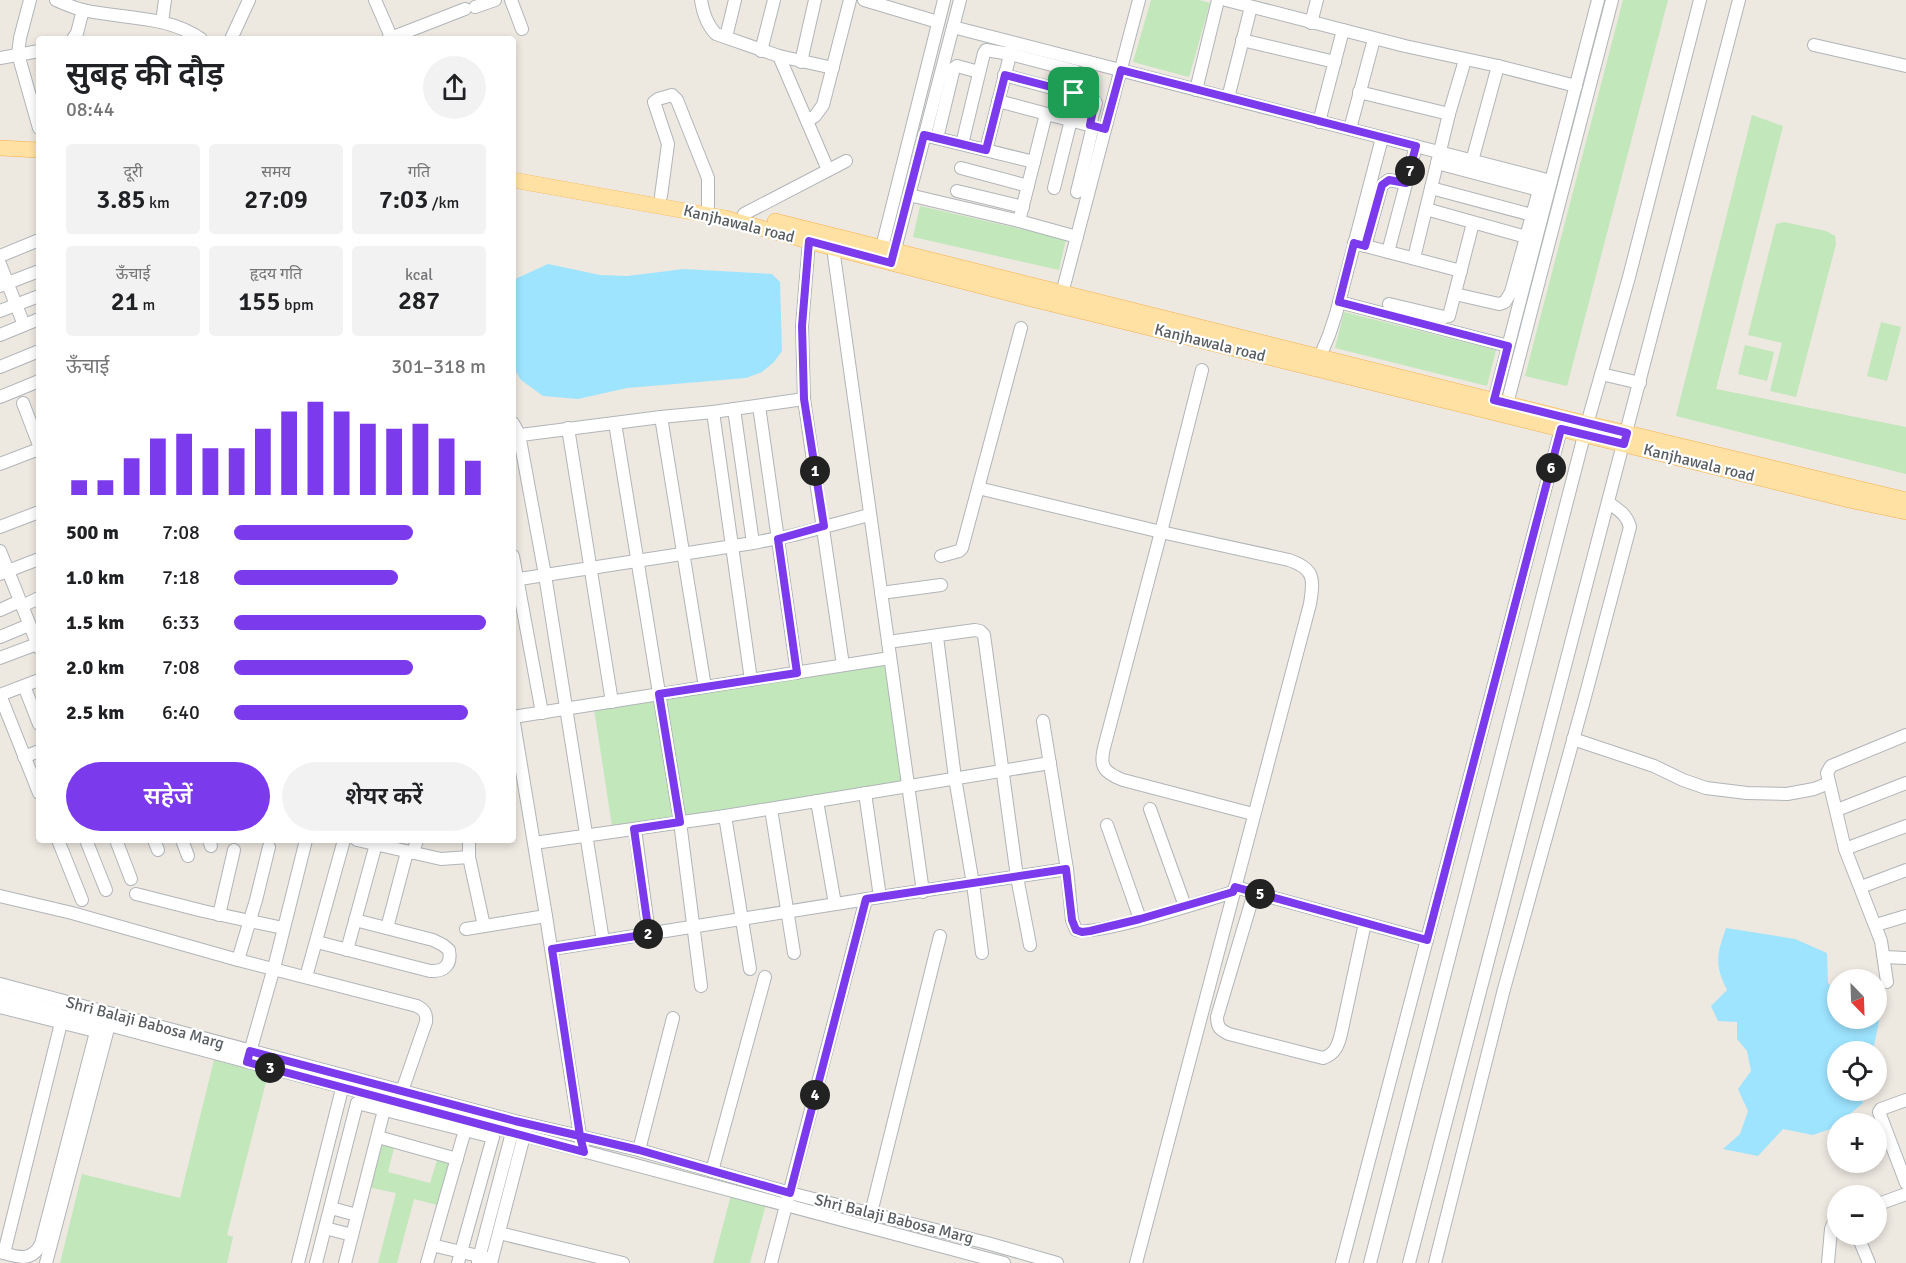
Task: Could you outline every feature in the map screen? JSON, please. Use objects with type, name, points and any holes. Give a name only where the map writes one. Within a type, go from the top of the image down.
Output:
[{"type":"main road","points":[[0,138],[36,140]]},
{"type":"main road","points":[[0,148],[36,150]]},
{"type":"main road","name":"Kanjhawala road","points":[[516,172],[661,196],[744,214],[886,255],[1317,363],[1561,429],[1586,429]]},
{"type":"main road","name":"Kanjhawala road","points":[[516,181],[725,218],[833,248],[886,255]]},
{"type":"main road","name":"Kanjhawala road","points":[[1317,363],[1501,402],[1586,429],[1906,500]]},
{"type":"main road","name":"Kanjhawala road","points":[[1626,438],[1849,500],[1906,512]]},
{"type":"street","points":[[30,0],[18,54],[36,117]]},
{"type":"street","points":[[162,22],[165,0]]},
{"type":"street","points":[[232,36],[249,0]]},
{"type":"street","points":[[375,0],[389,36]]},
{"type":"street","points":[[398,36],[495,0]]},
{"type":"street","points":[[511,0],[522,29]]},
{"type":"street","points":[[701,0],[702,9],[710,28],[716,34],[779,57],[833,68]]},
{"type":"street","points":[[726,37],[735,0]]},
{"type":"street","points":[[761,51],[774,0]]},
{"type":"street","points":[[801,62],[815,0]]},
{"type":"street","points":[[807,121],[815,116],[823,105],[850,0]]},
{"type":"street","points":[[864,0],[938,22]]},
{"type":"street","points":[[886,255],[944,0]]},
{"type":"street","points":[[886,255],[909,195],[960,0]]},
{"type":"street","points":[[1077,192],[1096,127],[1121,70],[1139,0]]},
{"type":"street","points":[[1196,90],[1218,0]]},
{"type":"street","points":[[1226,0],[1256,5],[1311,23],[1374,39],[1498,66],[1576,86]]},
{"type":"street","points":[[1311,23],[1317,0]]},
{"type":"street","points":[[1455,294],[1499,304],[1505,302],[1511,292],[1532,215],[1576,86],[1598,0]]},
{"type":"street","points":[[1501,402],[1612,0]]},
{"type":"street","points":[[1370,1263],[1586,429],[1629,277],[1700,0]]},
{"type":"street","points":[[1409,1263],[1739,0]]},
{"type":"street","points":[[63,1],[83,10],[162,22],[184,28],[196,36]]},
{"type":"street","points":[[1228,98],[1242,40],[1256,5]]},
{"type":"street","points":[[75,36],[83,10]]},
{"type":"street","points":[[953,27],[1077,72],[1074,93]]},
{"type":"street","points":[[1319,122],[1343,30]]},
{"type":"street","points":[[1350,129],[1374,39]]},
{"type":"street","points":[[1242,40],[1335,62]]},
{"type":"street","points":[[1814,45],[1906,66]]},
{"type":"street","points":[[986,150],[1011,48]]},
{"type":"street","points":[[962,144],[986,50],[1011,48],[1121,70],[1416,146],[1439,158],[1544,183]]},
{"type":"street","points":[[0,58],[36,51]]},
{"type":"street","points":[[779,57],[828,170]]},
{"type":"street","points":[[1414,258],[1449,114],[1465,60]]},
{"type":"street","points":[[937,138],[954,68],[957,66],[979,72]]},
{"type":"street","points":[[1472,161],[1498,66]]},
{"type":"street","points":[[1005,75],[1074,93],[1095,101],[1096,127],[1077,237],[1060,299]]},
{"type":"street","points":[[1359,92],[1449,114]]},
{"type":"street","points":[[661,196],[668,144],[654,102],[672,95],[677,100],[708,178],[708,206]]},
{"type":"street","points":[[998,101],[1096,127]]},
{"type":"street","points":[[1019,221],[1046,114]]},
{"type":"street","points":[[1054,188],[1071,120]]},
{"type":"street","points":[[924,135],[1034,162]]},
{"type":"street","points":[[1360,244],[1382,138]]},
{"type":"street","points":[[1388,252],[1416,146]]},
{"type":"street","points":[[1439,158],[1472,161],[1544,183]]},
{"type":"street","points":[[744,214],[846,161]]},
{"type":"street","points":[[962,168],[1028,186]]},
{"type":"street","points":[[1317,363],[1382,185],[1389,180],[1406,183]]},
{"type":"street","points":[[1501,402],[1508,346],[1544,183]]},
{"type":"street","points":[[1431,188],[1532,215]]},
{"type":"street","points":[[957,190],[1023,207]]},
{"type":"street","points":[[909,195],[1077,237]]},
{"type":"street","points":[[1426,209],[1526,237]]},
{"type":"street","points":[[1389,304],[1446,317],[1451,313],[1473,223]]},
{"type":"street","points":[[0,256],[36,241]]},
{"type":"street","points":[[809,241],[802,326],[804,399],[843,665]]},
{"type":"street","points":[[1360,244],[1461,271]]},
{"type":"street","points":[[833,248],[923,892]]},
{"type":"street","points":[[0,264],[4,285],[17,304],[24,325]]},
{"type":"street","points":[[4,285],[36,272]]},
{"type":"street","points":[[0,311],[36,297]]},
{"type":"street","points":[[1339,302],[1508,346]]},
{"type":"street","points":[[0,335],[36,320]]},
{"type":"street","points":[[941,556],[961,550],[1021,328]]},
{"type":"street","points":[[0,367],[36,352]]},
{"type":"street","points":[[1202,370],[1102,754],[1104,768],[1110,775],[1253,814]]},
{"type":"street","points":[[1601,374],[1640,383]]},
{"type":"street","points":[[0,397],[36,382]]},
{"type":"street","points":[[516,431],[615,423],[804,399]]},
{"type":"street","points":[[22,403],[36,439]]},
{"type":"street","points":[[759,406],[797,673]]},
{"type":"street","points":[[734,409],[753,543]]},
{"type":"street","points":[[713,412],[751,680]]},
{"type":"street","points":[[661,417],[705,687]]},
{"type":"street","points":[[615,423],[680,822],[702,986]]},
{"type":"street","points":[[568,428],[612,702]]},
{"type":"street","points":[[1342,1263],[1561,429]]},
{"type":"street","points":[[516,436],[545,575],[603,941]]},
{"type":"street","points":[[0,464],[36,448]]},
{"type":"street","points":[[978,488],[1289,560],[1306,568],[1311,576],[1310,604],[1136,1263]]},
{"type":"street","points":[[1435,1263],[1504,989],[1630,527],[1622,512],[1608,503]]},
{"type":"street","points":[[0,527],[36,513]]},
{"type":"street","points":[[516,580],[778,539],[869,515]]},
{"type":"street","points":[[0,551],[4,572],[21,604],[36,641]]},
{"type":"street","points":[[4,572],[36,560]]},
{"type":"street","points":[[516,585],[542,713]]},
{"type":"street","points":[[881,593],[941,585]]},
{"type":"street","points":[[0,610],[36,599]]},
{"type":"street","points":[[0,637],[29,625]]},
{"type":"street","points":[[888,642],[975,630],[984,635],[1017,877],[1030,945]]},
{"type":"street","points":[[937,637],[955,778],[982,953]]},
{"type":"street","points":[[0,658],[36,647]]},
{"type":"street","points":[[516,722],[542,713],[890,658]]},
{"type":"street","points":[[36,681],[0,695],[36,786]]},
{"type":"street","points":[[24,686],[36,716]]},
{"type":"street","points":[[1043,721],[1072,920],[1076,930],[1090,931],[1140,919],[1234,890],[1254,893],[1427,940]]},
{"type":"street","points":[[516,735],[584,1152]]},
{"type":"street","points":[[1885,969],[1876,925],[1845,849],[1827,773],[1831,766],[1906,735]]},
{"type":"street","points":[[1574,739],[1654,766],[1706,788],[1747,793],[1787,794],[1814,789],[1829,783]]},
{"type":"street","points":[[24,757],[36,752]]},
{"type":"street","points":[[534,843],[771,809],[1050,763]]},
{"type":"street","points":[[1837,810],[1906,783]]},
{"type":"street","points":[[865,794],[880,897]]},
{"type":"street","points":[[817,801],[835,904]]},
{"type":"street","points":[[771,809],[794,953]]},
{"type":"street","points":[[1150,809],[1185,906]]},
{"type":"street","points":[[725,816],[750,969]]},
{"type":"street","points":[[1107,825],[1140,919]]},
{"type":"street","points":[[1845,849],[1906,826]]},
{"type":"street","points":[[634,829],[649,934]]},
{"type":"street","points":[[59,843],[82,900]]},
{"type":"street","points":[[87,843],[106,890]]},
{"type":"street","points":[[117,843],[131,879]]},
{"type":"street","points":[[183,843],[189,856]]},
{"type":"street","points":[[248,1056],[305,843]]},
{"type":"street","points":[[306,977],[343,843]]},
{"type":"street","points":[[387,928],[410,853],[415,843]]},
{"type":"street","points":[[469,843],[469,857],[484,926]]},
{"type":"street","points":[[347,950],[355,920],[382,844],[410,853],[441,859],[469,857]]},
{"type":"street","points":[[238,960],[269,847]]},
{"type":"street","points":[[219,915],[234,850]]},
{"type":"street","points":[[552,949],[1066,869]]},
{"type":"street","points":[[1861,887],[1906,870]]},
{"type":"street","points":[[1254,893],[1217,1017],[1218,1027],[1229,1034],[1323,1058],[1334,1052],[1341,1034],[1365,923]]},
{"type":"street","points":[[136,894],[283,928]]},
{"type":"street","points":[[0,896],[417,1006],[427,1016],[426,1022],[402,1091]]},
{"type":"street","points":[[771,1263],[866,899]]},
{"type":"street","points":[[466,929],[546,916]]},
{"type":"street","points":[[1876,925],[1906,916]]},
{"type":"street","points":[[317,942],[430,971],[438,972],[446,968],[449,963],[449,950],[433,940],[355,920]]},
{"type":"street","points":[[871,1213],[940,936]]},
{"type":"street","points":[[1884,957],[1906,958]]},
{"type":"street","points":[[712,1171],[765,976]]},
{"type":"street","name":"Shri Balaji Babosa Marg","points":[[0,984],[248,1056],[519,1128],[580,1136],[639,1150],[712,1171],[788,1199],[1004,1263]]},
{"type":"street","name":"Shri Balaji Babosa Marg","points":[[0,996],[104,1030],[248,1056]]},
{"type":"street","points":[[0,1007],[61,1023],[104,1030]]},
{"type":"street","points":[[639,1150],[673,1018]]},
{"type":"street","points":[[61,1023],[2,1253],[24,1258],[32,1256],[41,1244],[104,1030]]},
{"type":"street","points":[[46,1263],[104,1030]]},
{"type":"street","points":[[298,1263],[344,1082]]},
{"type":"street","name":"Shri Balaji Babosa Marg","points":[[344,1082],[402,1091],[519,1128],[584,1152],[788,1199],[871,1213],[1057,1263]]},
{"type":"street","points":[[1906,1100],[1881,1109],[1880,1113],[1906,1183]]},
{"type":"street","points":[[316,1263],[357,1103],[493,1137],[459,1257]]},
{"type":"street","points":[[345,1263],[384,1110]]},
{"type":"street","points":[[485,1260],[499,1233],[519,1128]]},
{"type":"street","points":[[485,1260],[519,1128]]},
{"type":"street","points":[[427,1263],[465,1130]]},
{"type":"street","points":[[378,1137],[457,1159]]},
{"type":"street","points":[[1887,1202],[1905,1198]]},
{"type":"street","points":[[312,1207],[357,1215]]},
{"type":"street","points":[[325,1228],[352,1235]]},
{"type":"street","points":[[499,1233],[593,1260],[623,1263]]},
{"type":"street","points":[[432,1245],[459,1257],[485,1260]]},
{"type":"street","points":[[1828,1263],[1830,1245]]},
{"type":"street","points":[[1862,1245],[1869,1263]]},
{"type":"green space","points":[[1151,0],[1199,0],[1210,3],[1189,77],[1133,62]]},
{"type":"green space","points":[[1623,0],[1668,0],[1567,386],[1525,376]]},
{"type":"green space","points":[[1752,115],[1783,126],[1716,389],[1906,427],[1906,474],[1676,416]]},
{"type":"green space","points":[[920,206],[1066,239],[1059,270],[913,237]]},
{"type":"green space","points":[[1784,222],[1826,231],[1835,236],[1836,244],[1796,397],[1770,391],[1782,343],[1748,335],[1776,224]]},
{"type":"green space","points":[[1344,312],[1496,350],[1487,386],[1335,348]]},
{"type":"green space","points":[[1881,322],[1901,327],[1887,381],[1867,376]]},
{"type":"green space","points":[[1745,345],[1774,352],[1767,381],[1738,374]]},
{"type":"green space","points":[[886,662],[905,782],[612,826],[594,709]]},
{"type":"green space","points":[[214,1060],[268,1074],[227,1235],[233,1237],[227,1263],[60,1263],[82,1174],[180,1198]]},
{"type":"green space","points":[[380,1143],[394,1148],[388,1172],[430,1183],[438,1157],[454,1161],[441,1206],[414,1199],[397,1263],[378,1263],[396,1193],[367,1187]]},
{"type":"green space","points":[[731,1195],[766,1204],[750,1263],[713,1263]]},
{"type":"water","points":[[548,264],[600,275],[627,276],[684,269],[772,274],[780,282],[782,351],[762,372],[746,378],[627,388],[578,399],[543,396],[521,380],[516,372],[516,279]]},
{"type":"water","points":[[1726,928],[1795,939],[1827,953],[1827,1029],[1877,1029],[1875,1041],[1827,1041],[1827,1101],[1862,1101],[1863,1103],[1851,1113],[1827,1113],[1827,1130],[1813,1135],[1783,1129],[1758,1156],[1723,1149],[1740,1134],[1748,1111],[1738,1089],[1751,1071],[1747,1051],[1737,1039],[1737,1022],[1718,1021],[1711,1006],[1727,990],[1720,973],[1718,959]]},
{"type":"route","points":[[1074,93],[1005,75],[986,150],[924,135],[891,263],[809,241],[802,326],[804,399],[824,526],[778,539],[797,673],[659,694],[680,822],[634,829],[649,934],[552,949],[580,1136],[250,1051],[247,1062],[584,1152],[580,1136],[639,1150],[790,1193],[866,899],[1066,869],[1074,928],[1082,932],[1140,919],[1233,892],[1235,887],[1427,940],[1561,429],[1624,444],[1627,433],[1494,400],[1508,346],[1339,302],[1354,243],[1365,246],[1382,185],[1389,180],[1406,183],[1416,146],[1121,70],[1105,129],[1090,125],[1096,103],[1094,99],[1074,93]]}]
